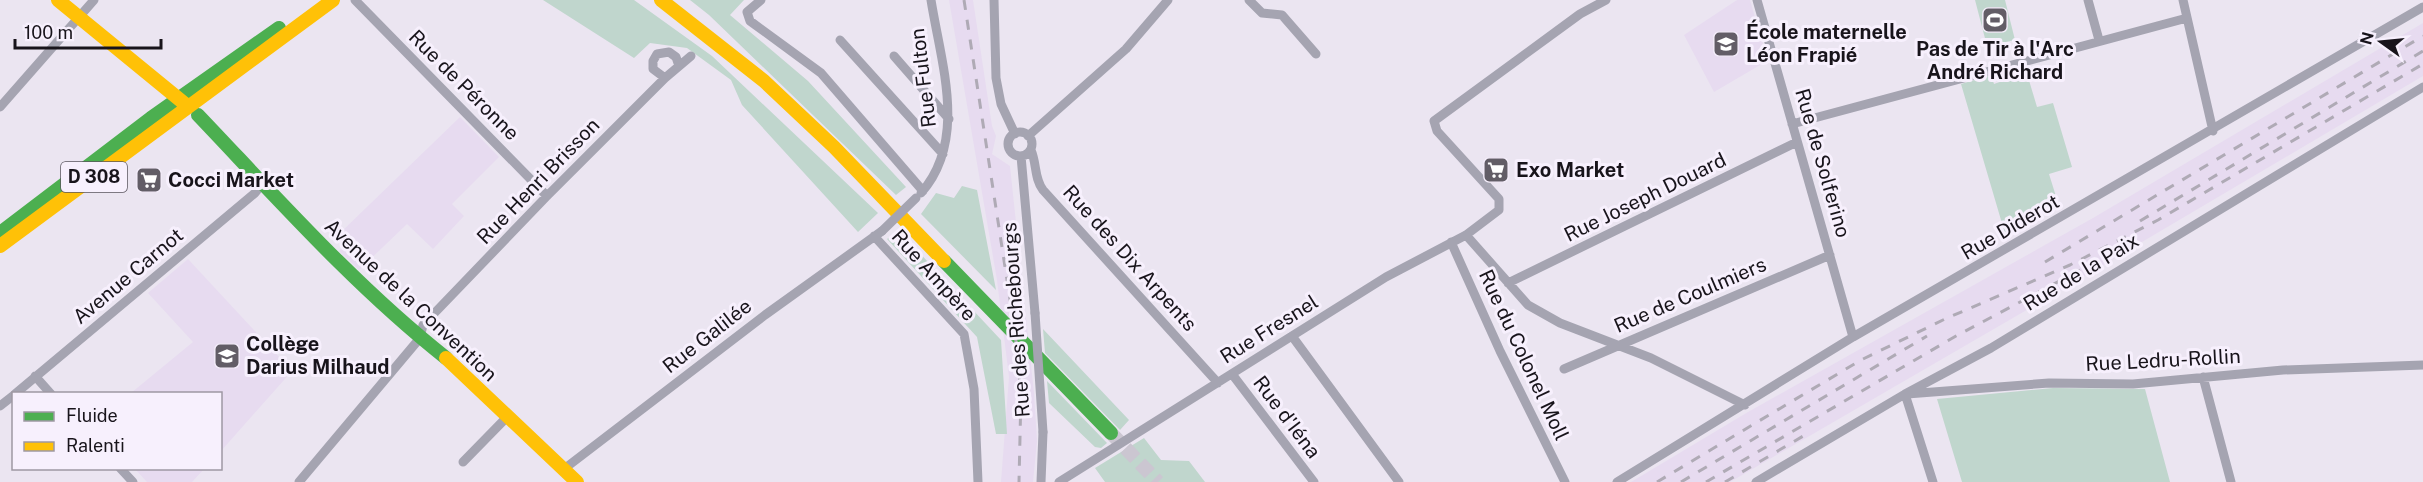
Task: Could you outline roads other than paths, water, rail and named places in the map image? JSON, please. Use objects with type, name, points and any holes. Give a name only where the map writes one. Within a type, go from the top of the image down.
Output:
[{"type":"main road","name":"Avenue de la Convention","points":[[58,0],[188,107],[348,272],[420,338],[457,367],[577,482]]},
{"type":"main road","points":[[0,233],[188,107],[318,0]]},
{"type":"main road","name":"D 308","points":[[0,246],[333,0]]},
{"type":"main road","points":[[661,0],[764,81],[834,147],[1111,433]]},
{"type":"street","points":[[0,107],[94,0]]},
{"type":"street","name":"Rue de Péronne","points":[[355,0],[547,196]]},
{"type":"street","points":[[761,0],[747,12],[750,21],[821,73],[923,191]]},
{"type":"street","name":"Rue Fulton","points":[[923,191],[943,154],[949,119],[931,0]]},
{"type":"street","points":[[994,0],[996,78],[1001,104],[1015,134]]},
{"type":"street","points":[[1028,136],[1126,50],[1168,0]]},
{"type":"street","points":[[1249,0],[1262,13],[1282,15],[1316,54]]},
{"type":"street","name":"Rue Fresnel","points":[[1059,482],[1386,278],[1466,236],[1500,210],[1499,199],[1437,131],[1434,121],[1580,14],[1606,0]]},
{"type":"street","name":"Rue de Solferino","points":[[1757,0],[1853,337]]},
{"type":"street","points":[[2088,0],[2099,40]]},
{"type":"street","points":[[2183,0],[2213,131]]},
{"type":"street","name":"Rue Diderot","points":[[1617,482],[1853,337],[2213,131],[2423,7]]},
{"type":"street","points":[[1792,124],[2187,18]]},
{"type":"street","points":[[840,39],[943,154]]},
{"type":"street","points":[[665,78],[653,69],[653,62],[657,54],[669,52],[676,57],[680,66]]},
{"type":"street","name":"Rue Henri Brisson","points":[[299,482],[420,338],[423,325],[547,196],[665,78],[691,56]]},
{"type":"street","points":[[894,56],[949,119]]},
{"type":"street","name":"Rue de la Paix","points":[[1756,482],[1905,394],[1991,348],[2423,87]]},
{"type":"street","points":[[1022,132],[1028,136],[1032,142],[1031,150],[1021,156],[1014,155],[1009,149],[1010,139],[1022,132]]},
{"type":"street","name":"Rue Joseph Douard","points":[[1508,283],[1797,142]]},
{"type":"street","name":"Rue des Dix Arpents","points":[[1031,150],[1039,184],[1218,383]]},
{"type":"street","name":"Rue des Richebourgs","points":[[1021,156],[1043,432],[1041,482]]},
{"type":"street","name":"Avenue Carnot","points":[[16,392],[255,193],[262,184]]},
{"type":"street","points":[[1025,196],[1037,190],[1039,184]]},
{"type":"street","name":"Rue Galilée","points":[[564,469],[765,315],[878,233],[923,191]]},
{"type":"street","name":"Rue Ampère","points":[[878,233],[964,334],[969,349],[974,389],[978,482]]},
{"type":"street","points":[[1466,236],[1528,305],[1560,322],[1619,345],[1744,405]]},
{"type":"street","name":"Rue du Colonel Moll","points":[[1451,242],[1500,351],[1565,482]]},
{"type":"street","name":"Rue de Coulmiers","points":[[1564,369],[1830,255]]},
{"type":"street","points":[[1292,336],[1399,482]]},
{"type":"street","name":"Rue Ledru-Rollin","points":[[1905,394],[2049,383],[2133,384],[2360,365],[2423,365]]},
{"type":"street","name":"Rue d'Iéna","points":[[1232,374],[1314,482]]},
{"type":"street","points":[[35,376],[50,392]]},
{"type":"street","points":[[2203,377],[2231,482]]},
{"type":"street","points":[[1932,379],[1932,392]]},
{"type":"street","points":[[1905,394],[1933,482]]},
{"type":"street","name":"Avenue Carnot","points":[[0,406],[12,396]]},
{"type":"street","points":[[463,462],[508,416]]},
{"type":"street","points":[[122,470],[133,482]]},
{"type":"street","points":[[306,474],[315,482]]},
{"type":"tunnel","points":[[1111,433],[1158,482]]},
{"type":"railway","points":[[964,0],[1015,332],[1021,393],[1019,482]]},
{"type":"railway","points":[[2045,262],[2423,36]]},
{"type":"railway","points":[[2140,221],[2423,51]]},
{"type":"railway","points":[[1657,482],[1861,360],[1945,319],[2070,265],[2158,220],[2423,64]]},
{"type":"railway","points":[[1706,482],[1956,336],[2086,267]]},
{"type":"railway","points":[[1681,482],[1927,336]]},
{"type":"railway","points":[[1725,482],[1805,435]]},
{"type":"place","name":"Pas de Tir à l'Arc André Richard","points":[[1995,20]]},
{"type":"place","name":"École maternelle Léon Frapié","points":[[1726,44]]},
{"type":"place","name":"Exo Market","points":[[1496,170]]},
{"type":"place","name":"Cocci Market","points":[[149,180]]},
{"type":"place","name":"Collège Darius Milhaud","points":[[227,356]]}]
